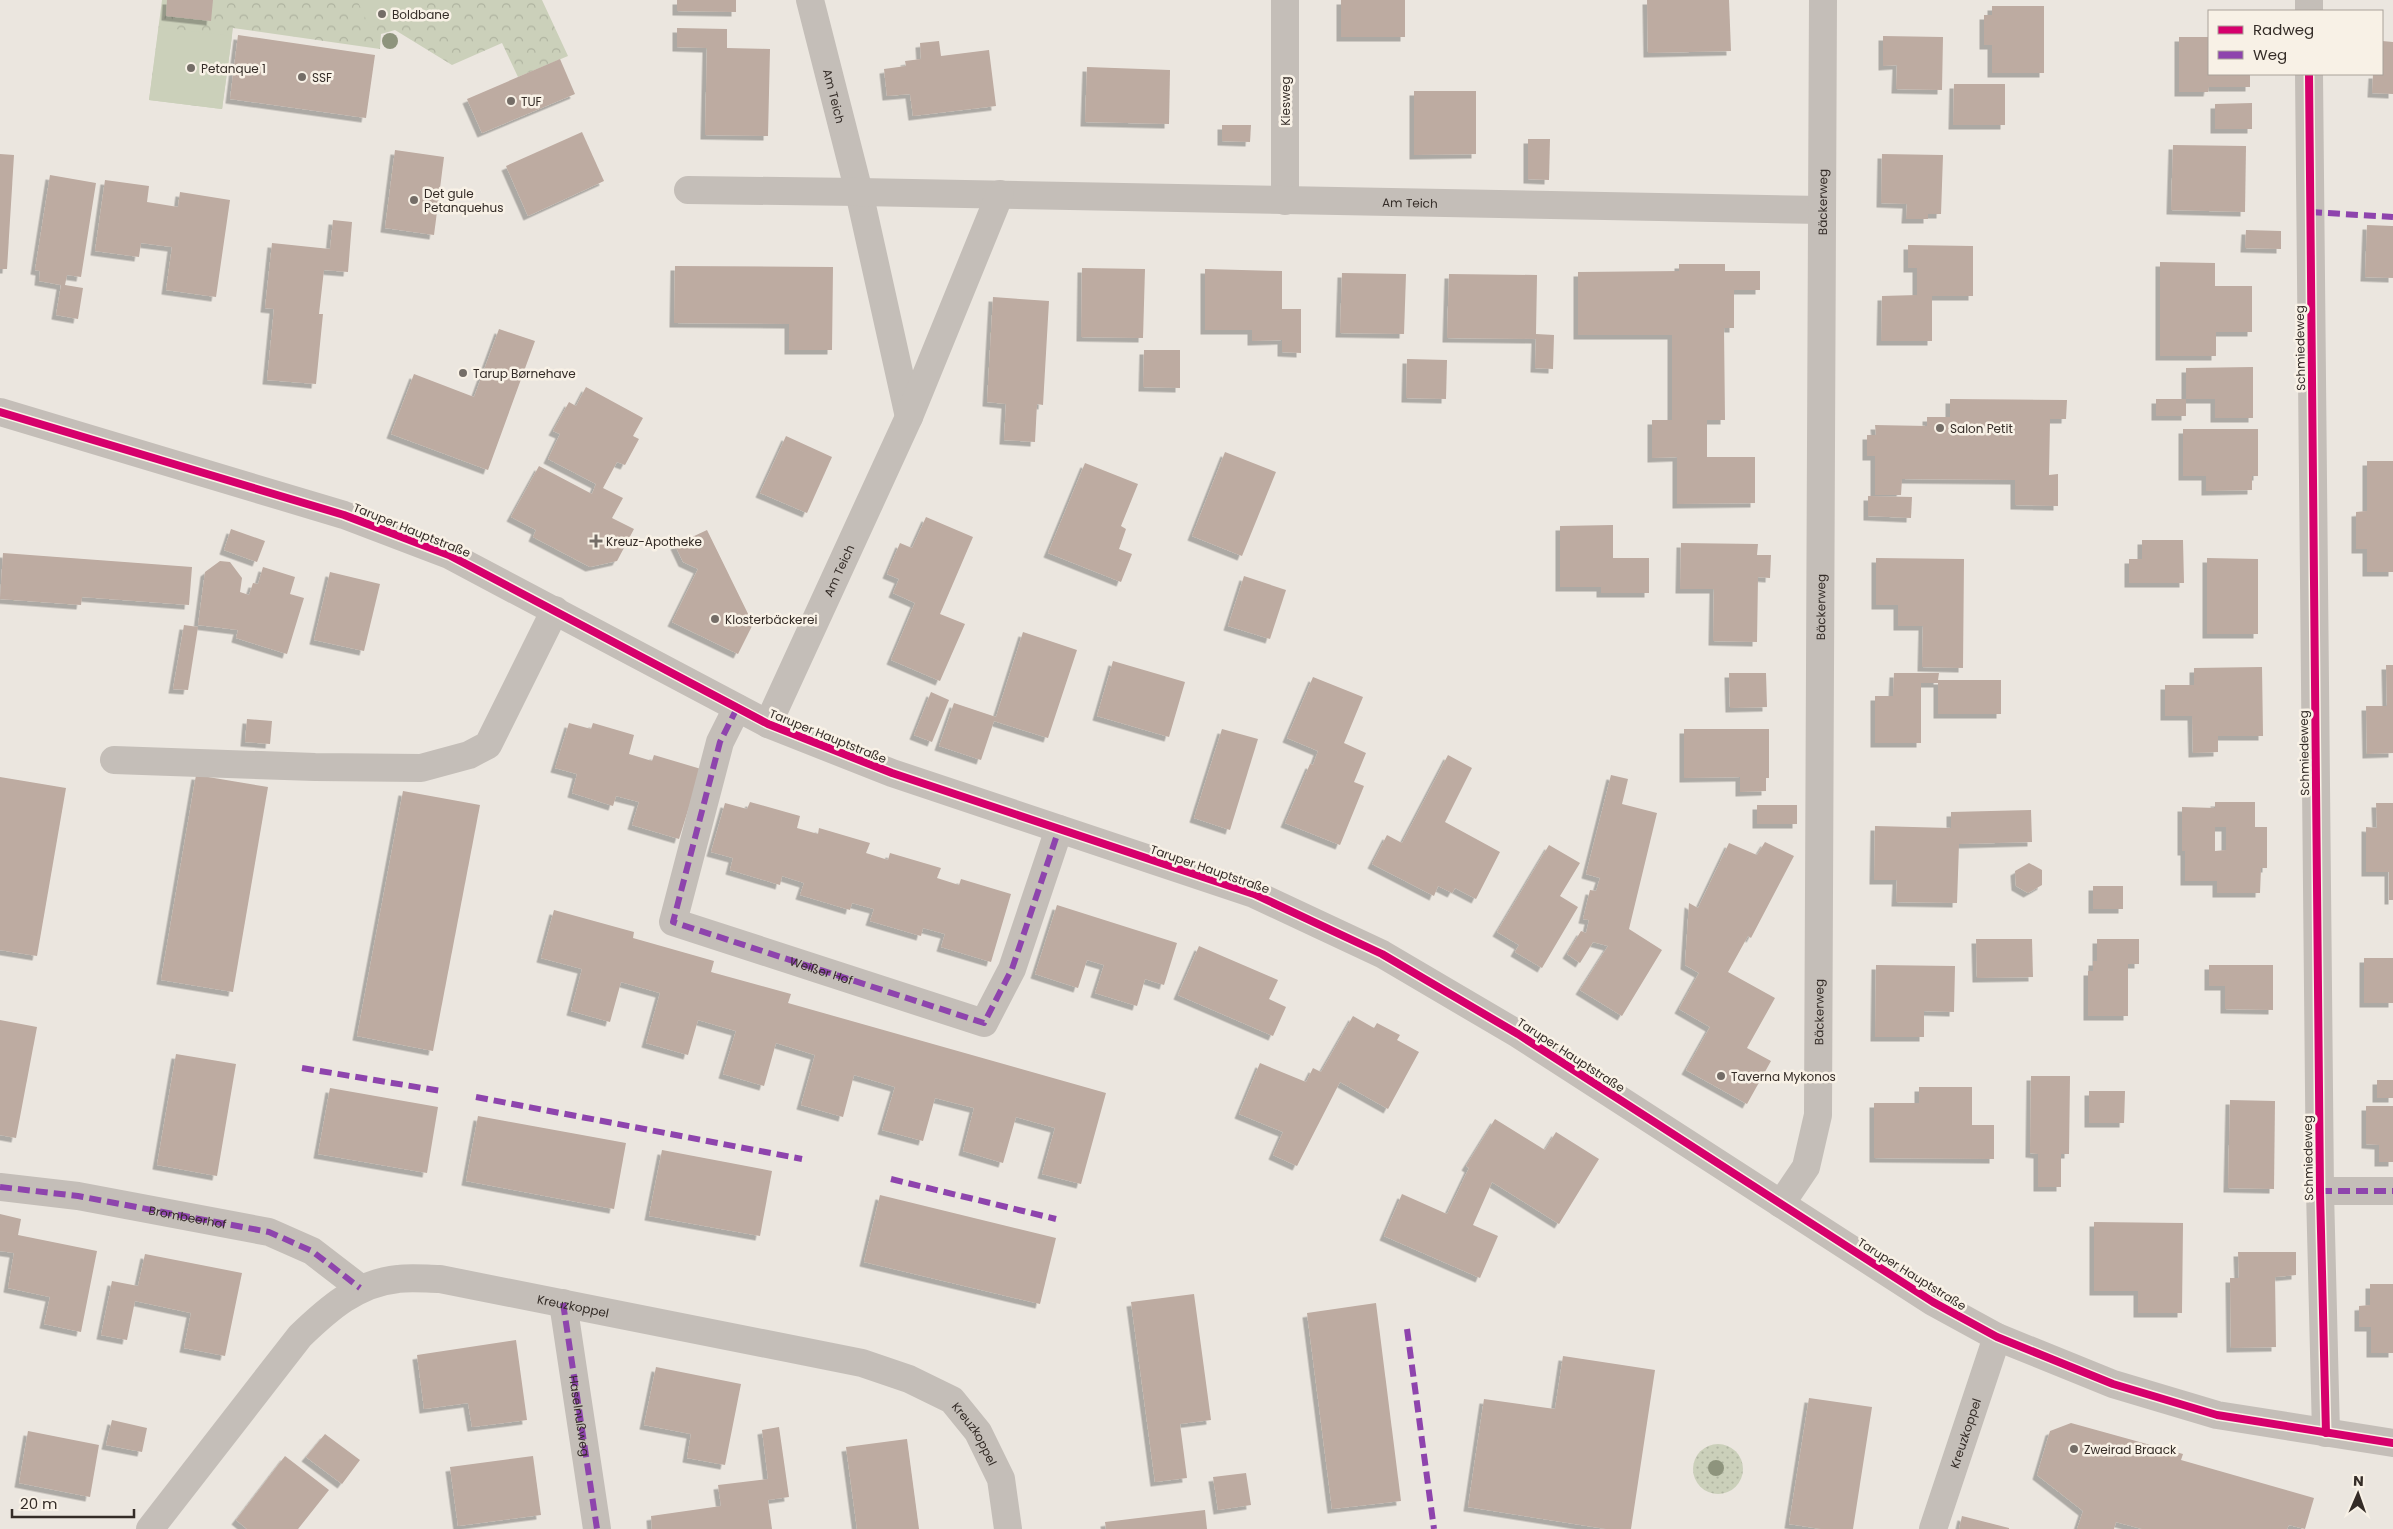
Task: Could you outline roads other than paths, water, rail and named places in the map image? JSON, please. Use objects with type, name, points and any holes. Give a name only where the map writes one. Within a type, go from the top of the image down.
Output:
[{"type":"street","name":"Am Teich","points":[[810,0],[859,192],[909,417]]},
{"type":"street","name":"Kiesweg","points":[[1285,0],[1286,201]]},
{"type":"street","name":"Bäckerweg","points":[[1781,1204],[1806,1167],[1818,1115],[1823,0]]},
{"type":"street","name":"Schmiedeweg","points":[[2309,75],[2320,1191],[2326,1433]]},
{"type":"street","name":"Am Teich","points":[[688,190],[1000,194],[1822,210]]},
{"type":"street","name":"Am Teich","points":[[768,724],[909,417],[1000,194]]},
{"type":"street","name":"Taruper Hauptstraße","points":[[0,412],[344,515],[449,555],[768,724],[892,773],[1254,894],[1382,954],[1518,1034],[1933,1302],[1997,1337],[2113,1384],[2208,1412],[2393,1443]]},
{"type":"street","points":[[114,760],[315,767],[421,768],[469,755],[488,745],[554,610]]},
{"type":"street","name":"Weißer Hof","points":[[737,708],[720,742],[673,922],[984,1024],[1012,969],[1059,829]]},
{"type":"street","name":"Brombeerhof","points":[[0,1187],[78,1196],[269,1232],[312,1251],[360,1288]]},
{"type":"street","points":[[2320,1191],[2393,1190]]},
{"type":"street","name":"Kreuzkoppel","points":[[150,1529],[300,1336],[328,1308],[360,1288],[397,1279],[440,1279],[563,1303],[862,1363],[909,1379],[952,1400],[978,1432],[1000,1479],[1008,1529]]},
{"type":"street","name":"Haselnußweg","points":[[563,1303],[597,1529]]},
{"type":"street","name":"Kreuzkoppel","points":[[1933,1529],[1997,1337]]},
{"type":"place","name":"Boldbane","points":[[382,14]]},
{"type":"place","name":"Petanque 1","points":[[191,68]]},
{"type":"place","name":"SSF","points":[[302,77]]},
{"type":"place","name":"TUF","points":[[511,101]]},
{"type":"place","name":"Det gule Petanquehus","points":[[414,200]]},
{"type":"place","name":"Tarup Børnehave","points":[[463,373]]},
{"type":"place","name":"Salon Petit","points":[[1940,428]]},
{"type":"place","name":"Kreuz-Apotheke","points":[[596,541]]},
{"type":"place","name":"Klosterbäckerei","points":[[715,619]]},
{"type":"place","name":"Taverna Mykonos","points":[[1721,1076]]},
{"type":"place","name":"Zweirad Braack","points":[[2074,1449]]}]
